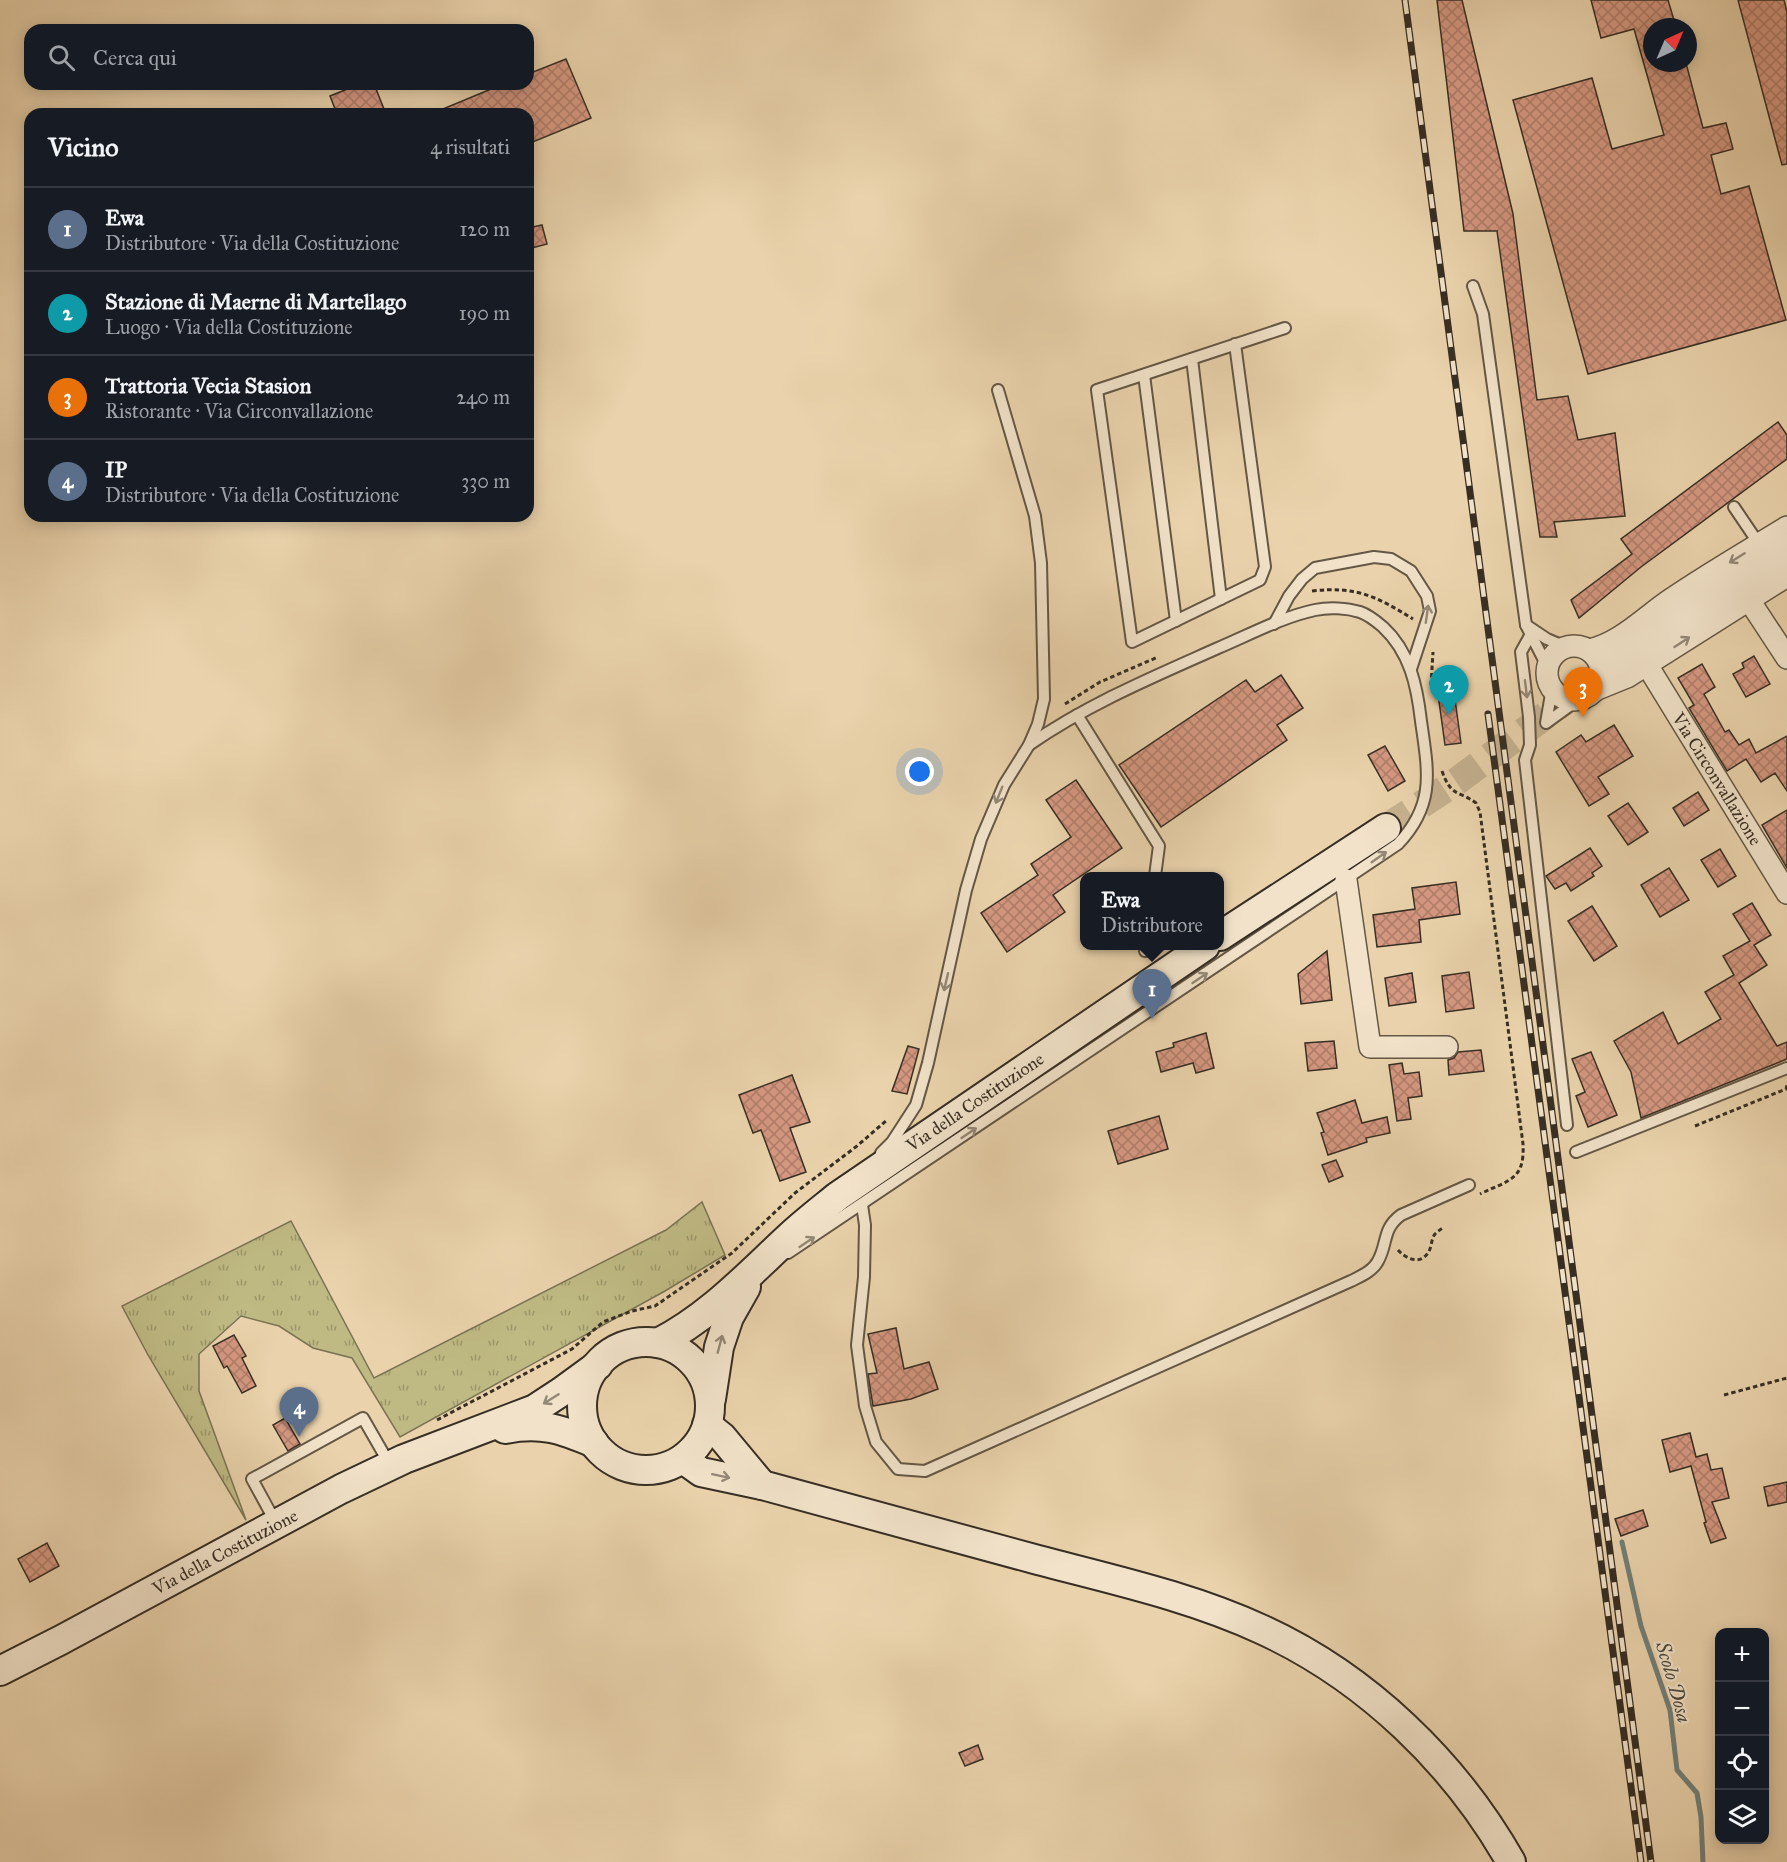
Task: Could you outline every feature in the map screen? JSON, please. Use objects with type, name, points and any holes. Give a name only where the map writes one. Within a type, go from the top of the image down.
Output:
[{"type":"main road","points":[[1615,664],[1787,550]]},
{"type":"main road","points":[[1224,933],[1386,828]]},
{"type":"main road","name":"Via della Costituzione","points":[[658,1343],[682,1331],[712,1308],[791,1235],[850,1200],[1198,950]]},
{"type":"main road","name":"Via della Costituzione","points":[[709,1413],[719,1347],[729,1317],[755,1269]]},
{"type":"main road","points":[[709,1413],[695,1449],[683,1459],[659,1469],[635,1469],[611,1460],[594,1443],[585,1427],[582,1403],[585,1386],[598,1365],[610,1354],[641,1342],[658,1343],[682,1353],[694,1364],[707,1386],[709,1413],[722,1437],[762,1485]]},
{"type":"main road","name":"Via della Costituzione","points":[[0,1671],[341,1489],[453,1439],[535,1409],[598,1365]]},
{"type":"main road","name":"Via della Costituzione","points":[[453,1439],[527,1425],[568,1432],[594,1443]]},
{"type":"main road","points":[[683,1459],[701,1472],[762,1485],[1175,1597],[1263,1630],[1308,1653],[1347,1679],[1371,1696],[1417,1738],[1453,1778],[1486,1821],[1511,1862]]},
{"type":"street","points":[[1589,650],[1600,648],[1619,637],[1671,600],[1787,527]]},
{"type":"street","points":[[1587,695],[1600,681],[1601,671],[1596,658],[1589,650],[1579,646],[1566,647],[1554,655],[1550,678],[1563,697],[1587,695],[1628,677],[1787,576]]},
{"type":"street","points":[[1749,600],[1787,658]]},
{"type":"street","name":"Via Circonvallazione","points":[[1647,665],[1787,893]]},
{"type":"street","points":[[1346,880],[1370,1047],[1447,1047]]},
{"type":"lane","points":[[1473,286],[1483,314],[1528,630],[1550,678],[1546,723]]},
{"type":"lane","points":[[1236,344],[1265,567],[1260,580],[1132,642],[1097,390],[1144,375],[1236,344],[1285,328]]},
{"type":"lane","points":[[1192,359],[1221,599]]},
{"type":"lane","points":[[1144,375],[1176,621]]},
{"type":"lane","points":[[850,1200],[916,1105],[966,890],[981,840],[1004,785],[1029,744],[1038,724],[1044,699],[1041,563],[1035,516],[998,390]]},
{"type":"lane","points":[[1734,507],[1759,544]]},
{"type":"lane","points":[[1274,624],[1289,596],[1302,579],[1315,568],[1374,557],[1391,559],[1411,571],[1427,596],[1430,610],[1411,669]]},
{"type":"lane","points":[[850,1200],[1346,880],[1398,844],[1419,818],[1426,794],[1427,767],[1417,690],[1411,669],[1400,646],[1376,620],[1361,612],[1343,609],[1316,610],[1274,624],[1113,694],[1029,744]]},
{"type":"lane","points":[[1528,630],[1566,647]]},
{"type":"lane","points":[[1528,630],[1521,652],[1530,745]]},
{"type":"lane","points":[[1567,1125],[1525,760],[1530,745],[1546,723],[1587,695]]},
{"type":"lane","points":[[1077,714],[1159,846],[1156,872]]},
{"type":"lane","points":[[1576,1152],[1787,1068]]},
{"type":"lane","points":[[850,1200],[865,1225],[864,1277],[857,1345],[865,1406],[876,1442],[898,1469],[925,1471],[1351,1281],[1373,1268],[1378,1261],[1392,1222],[1401,1215],[1468,1185]]},
{"type":"lane","points":[[276,1524],[252,1479],[363,1419],[390,1466]]},
{"type":"path","points":[[1695,1126],[1786,1089],[1787,1085]]},
{"type":"path","points":[[1395,1243],[1405,1258],[1412,1260],[1420,1258],[1427,1255],[1435,1234],[1444,1227]]},
{"type":"path","points":[[1724,1395],[1787,1378]]},
{"type":"green space","points":[[702,1202],[725,1255],[665,1291],[400,1437],[352,1358],[313,1348],[279,1326],[241,1316],[199,1354],[199,1391],[246,1520],[148,1355],[122,1306],[291,1221],[374,1378],[666,1230]]},
{"type":"building","points":[[1437,0],[1462,0],[1513,214],[1537,400],[1568,396],[1578,440],[1615,433],[1625,516],[1554,522],[1557,537],[1540,537],[1497,231],[1464,231]]},
{"type":"building","points":[[1591,0],[1668,0],[1673,18],[1643,18],[1643,61],[1634,29],[1601,38]]},
{"type":"building","points":[[1738,0],[1784,0],[1787,12],[1787,164],[1782,165]]},
{"type":"building","points":[[566,59],[591,118],[534,142],[534,108],[445,108],[489,90],[534,90],[534,72]]},
{"type":"building","points":[[1646,72],[1688,72],[1703,128],[1726,123],[1733,149],[1711,155],[1721,194],[1749,186],[1786,320],[1588,374],[1513,100],[1592,78],[1612,149],[1664,135]]},
{"type":"building","points":[[345,90],[376,90],[384,108],[335,108],[330,96]]},
{"type":"building","points":[[542,225],[547,244],[534,247],[534,227]]},
{"type":"building","points":[[1778,422],[1787,435],[1787,459],[1641,567],[1579,618],[1571,600],[1632,554],[1621,539]]},
{"type":"building","points":[[1754,656],[1770,684],[1746,697],[1733,674],[1744,668],[1742,663]]},
{"type":"building","points":[[1702,664],[1715,687],[1704,694],[1725,732],[1729,730],[1739,745],[1749,739],[1756,753],[1787,736],[1787,791],[1775,773],[1761,782],[1746,759],[1727,771],[1689,708],[1694,705],[1678,678]]},
{"type":"building","points":[[1281,675],[1303,708],[1277,725],[1287,740],[1161,827],[1119,765],[1246,680],[1255,692]]},
{"type":"building","points":[[1453,685],[1461,743],[1445,745],[1437,687]]},
{"type":"building","points":[[1614,725],[1633,756],[1598,777],[1609,794],[1589,806],[1556,752],[1581,735],[1586,742]]},
{"type":"building","points":[[1385,746],[1405,781],[1388,791],[1368,755]]},
{"type":"building","points":[[1076,780],[1122,848],[1087,872],[1080,872],[1080,877],[1053,895],[1065,912],[1007,952],[981,913],[1038,875],[1031,864],[1071,837],[1046,800]]},
{"type":"building","points":[[1698,792],[1709,810],[1684,826],[1673,808]]},
{"type":"building","points":[[1628,803],[1648,832],[1628,845],[1608,816]]},
{"type":"building","points":[[1787,810],[1787,868],[1762,825]]},
{"type":"building","points":[[1590,848],[1602,866],[1592,873],[1594,876],[1571,891],[1566,883],[1555,889],[1546,876]]},
{"type":"building","points":[[1720,849],[1736,876],[1718,887],[1701,860]]},
{"type":"building","points":[[1669,868],[1689,900],[1660,917],[1641,885]]},
{"type":"building","points":[[1456,882],[1460,914],[1419,920],[1421,942],[1377,947],[1373,915],[1415,909],[1412,888]]},
{"type":"building","points":[[1752,903],[1771,935],[1754,945],[1767,965],[1739,983],[1777,1046],[1787,1042],[1787,1059],[1641,1118],[1631,1072],[1614,1041],[1663,1012],[1678,1044],[1721,1019],[1705,992],[1734,975],[1723,956],[1750,941],[1733,914]]},
{"type":"building","points":[[1592,906],[1617,946],[1594,961],[1568,921]]},
{"type":"building","points":[[1327,951],[1332,1000],[1301,1004],[1298,974]]},
{"type":"building","points":[[1469,972],[1474,1008],[1446,1012],[1442,976]]},
{"type":"building","points":[[1412,973],[1416,1002],[1389,1006],[1385,978]]},
{"type":"building","points":[[1206,1033],[1214,1068],[1196,1073],[1193,1063],[1161,1072],[1156,1052],[1174,1047],[1173,1043]]},
{"type":"building","points":[[1334,1041],[1337,1068],[1308,1071],[1305,1043]]},
{"type":"building","points":[[908,1046],[919,1049],[907,1094],[892,1091]]},
{"type":"building","points":[[1481,1050],[1484,1071],[1449,1075],[1448,1060],[1454,1058],[1458,1052]]},
{"type":"building","points":[[1591,1052],[1617,1115],[1588,1127],[1576,1096],[1585,1092],[1572,1059]]},
{"type":"building","points":[[1402,1063],[1404,1074],[1419,1072],[1422,1096],[1408,1098],[1411,1119],[1397,1121],[1389,1065]]},
{"type":"building","points":[[792,1075],[810,1122],[790,1128],[806,1172],[780,1181],[761,1130],[753,1133],[739,1095]]},
{"type":"building","points":[[1355,1100],[1362,1123],[1387,1117],[1390,1133],[1366,1138],[1367,1142],[1328,1155],[1321,1133],[1324,1132],[1317,1113]]},
{"type":"building","points":[[1159,1116],[1168,1149],[1118,1164],[1108,1131]]},
{"type":"building","points":[[1336,1160],[1343,1176],[1329,1182],[1322,1165]]},
{"type":"building","points":[[896,1328],[904,1369],[929,1362],[938,1389],[911,1399],[873,1406],[868,1374],[877,1373],[868,1334]]},
{"type":"building","points":[[234,1335],[246,1356],[242,1358],[256,1386],[242,1393],[227,1366],[224,1368],[213,1346]]},
{"type":"building","points":[[285,1418],[300,1444],[288,1451],[273,1425]]},
{"type":"building","points":[[1690,1433],[1696,1457],[1707,1454],[1711,1470],[1722,1468],[1729,1498],[1712,1502],[1726,1538],[1711,1543],[1691,1466],[1670,1472],[1662,1440]]},
{"type":"building","points":[[1787,1482],[1787,1502],[1768,1506],[1764,1487]]},
{"type":"building","points":[[1643,1510],[1648,1526],[1621,1536],[1615,1519]]},
{"type":"building","points":[[47,1543],[59,1566],[30,1582],[18,1559]]},
{"type":"building","points":[[978,1745],[983,1759],[965,1766],[959,1753]]},
{"type":"waterway","name":"Scolo Dosa","points":[[1622,1542],[1641,1626],[1670,1710],[1677,1770],[1697,1793],[1701,1817],[1703,1862]]},
{"type":"tunnel","points":[[1386,828],[1457,781],[1615,664]]},
{"type":"railway","points":[[1405,0],[1651,1862]]},
{"type":"railway","points":[[1488,714],[1641,1862]]},
{"type":"place","name":"Stazione di Maerne di Martellago","points":[[1449,715]]},
{"type":"place","name":"Trattoria Vecia Stasion","points":[[1583,717]]},
{"type":"place","name":"Ewa","points":[[1152,1019]]},
{"type":"place","name":"IP","points":[[299,1437]]}]
